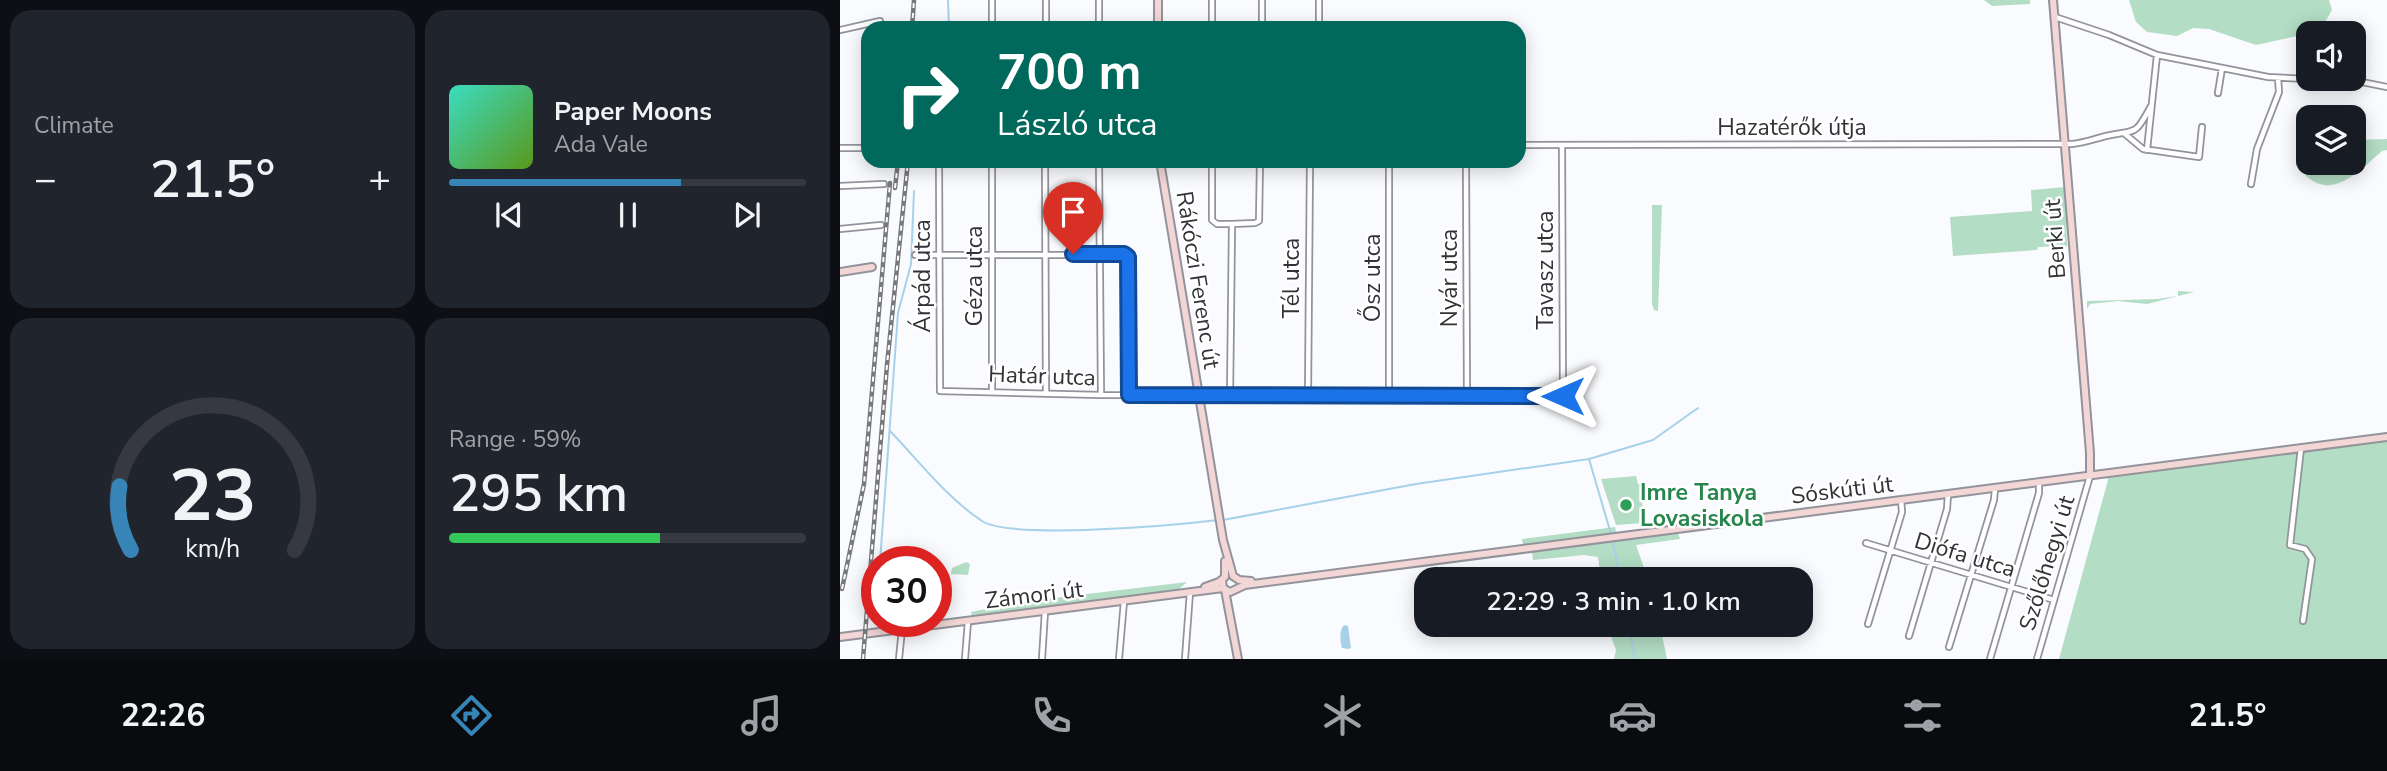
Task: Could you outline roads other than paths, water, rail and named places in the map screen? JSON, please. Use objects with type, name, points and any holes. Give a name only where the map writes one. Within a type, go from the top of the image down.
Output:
[{"type":"main road","points":[[1158,0],[1158,21]]},
{"type":"main road","name":"Berki út","points":[[2053,0],[2090,476]]},
{"type":"main road","name":"Rákóczi Ferenc út","points":[[1161,168],[1223,540]]},
{"type":"main road","points":[[840,272],[872,267]]},
{"type":"main road","name":"Sóskúti út","points":[[1224,589],[1235,590],[1245,585],[2387,437]]},
{"type":"main road","points":[[1223,540],[1235,578],[1233,627]]},
{"type":"main road","points":[[1223,540],[1224,589],[1238,659]]},
{"type":"main road","name":"Sóskúti út","points":[[1224,578],[1245,581],[1301,578]]},
{"type":"main road","name":"Zámori út","points":[[1190,592],[1224,578]]},
{"type":"main road","name":"Zámori út","points":[[952,623],[1224,589]]},
{"type":"main road","name":"Zámori út","points":[[840,637],[861,634]]},
{"type":"street","points":[[992,0],[992,21]]},
{"type":"street","points":[[1046,0],[1046,21]]},
{"type":"street","points":[[1099,0],[1099,21]]},
{"type":"street","points":[[1212,0],[1212,21]]},
{"type":"street","points":[[1262,0],[1262,21]]},
{"type":"street","points":[[1319,0],[1319,21]]},
{"type":"street","points":[[2055,17],[2157,55],[2278,78],[2296,79]]},
{"type":"street","points":[[840,30],[861,25]]},
{"type":"street","points":[[2147,150],[2157,55]]},
{"type":"street","points":[[2218,93],[2222,68]]},
{"type":"street","points":[[2251,184],[2257,149],[2278,92],[2278,78]]},
{"type":"street","points":[[2366,83],[2387,87]]},
{"type":"street","points":[[2151,106],[2136,129],[2125,134],[2140,148],[2199,158],[2202,127]]},
{"type":"street","name":"Hazatérők útja","points":[[1526,145],[2065,144],[2125,134]]},
{"type":"street","name":"Tavasz utca","points":[[1562,145],[1563,396]]},
{"type":"street","points":[[840,148],[861,148]]},
{"type":"street","name":"Árpád utca","points":[[939,168],[940,391]]},
{"type":"street","name":"Géza utca","points":[[992,168],[992,392]]},
{"type":"street","points":[[1045,168],[1046,394]]},
{"type":"street","points":[[1099,168],[1101,395]]},
{"type":"street","points":[[1212,168],[1212,220],[1217,224],[1259,221],[1260,168]]},
{"type":"street","name":"Tél utca","points":[[1308,396],[1310,168]]},
{"type":"street","name":"Ősz utca","points":[[1389,168],[1389,395]]},
{"type":"street","name":"Nyár utca","points":[[1466,168],[1467,396]]},
{"type":"street","points":[[840,186],[884,184]]},
{"type":"street","points":[[1230,396],[1232,224]]},
{"type":"street","points":[[840,229],[881,225]]},
{"type":"street","points":[[915,254],[1127,255],[1129,395]]},
{"type":"street","name":"Határ utca","points":[[940,391],[1101,395],[1563,396]]},
{"type":"street","points":[[2301,448],[2290,545],[2305,548],[2312,559],[2303,621]]},
{"type":"street","name":"Szőlőhegyi út","points":[[2037,659],[2090,476]]},
{"type":"street","points":[[1990,659],[2039,493],[2039,482]]},
{"type":"street","points":[[1949,647],[1996,488]]},
{"type":"street","points":[[1909,636],[1949,501],[1948,494]]},
{"type":"street","points":[[1868,624],[1902,512],[1901,500]]},
{"type":"street","name":"Diófa utca","points":[[1866,543],[2054,600]]},
{"type":"street","points":[[1185,659],[1190,592]]},
{"type":"street","points":[[1119,659],[1124,601]]},
{"type":"street","points":[[1042,659],[1045,611]]},
{"type":"street","points":[[965,659],[968,621]]},
{"type":"street","points":[[898,659],[900,637]]},
{"type":"water","points":[[1344,625],[1348,626],[1351,648],[1348,649],[1342,648],[1341,642]]},
{"type":"waterway","points":[[948,0],[949,21]]},
{"type":"waterway","points":[[881,546],[898,313],[911,264],[914,191]]},
{"type":"waterway","points":[[1223,520],[1416,484],[1589,459],[1653,440],[1698,408]]},
{"type":"waterway","points":[[890,431],[969,512],[982,521],[999,527],[1026,530],[1096,530],[1218,520]]},
{"type":"waterway","points":[[1589,459],[1611,534]]},
{"type":"waterway","points":[[1612,539],[1618,567]]},
{"type":"waterway","points":[[1631,637],[1635,659]]},
{"type":"railway","points":[[912,21],[914,0]]},
{"type":"railway","points":[[895,188],[897,168]]},
{"type":"railway","points":[[863,659],[887,365],[907,168]]},
{"type":"railway","points":[[842,589],[864,484],[890,183]]},
{"type":"place","name":"Imre Tanya Lovasiskola","points":[[1626,505]]}]
